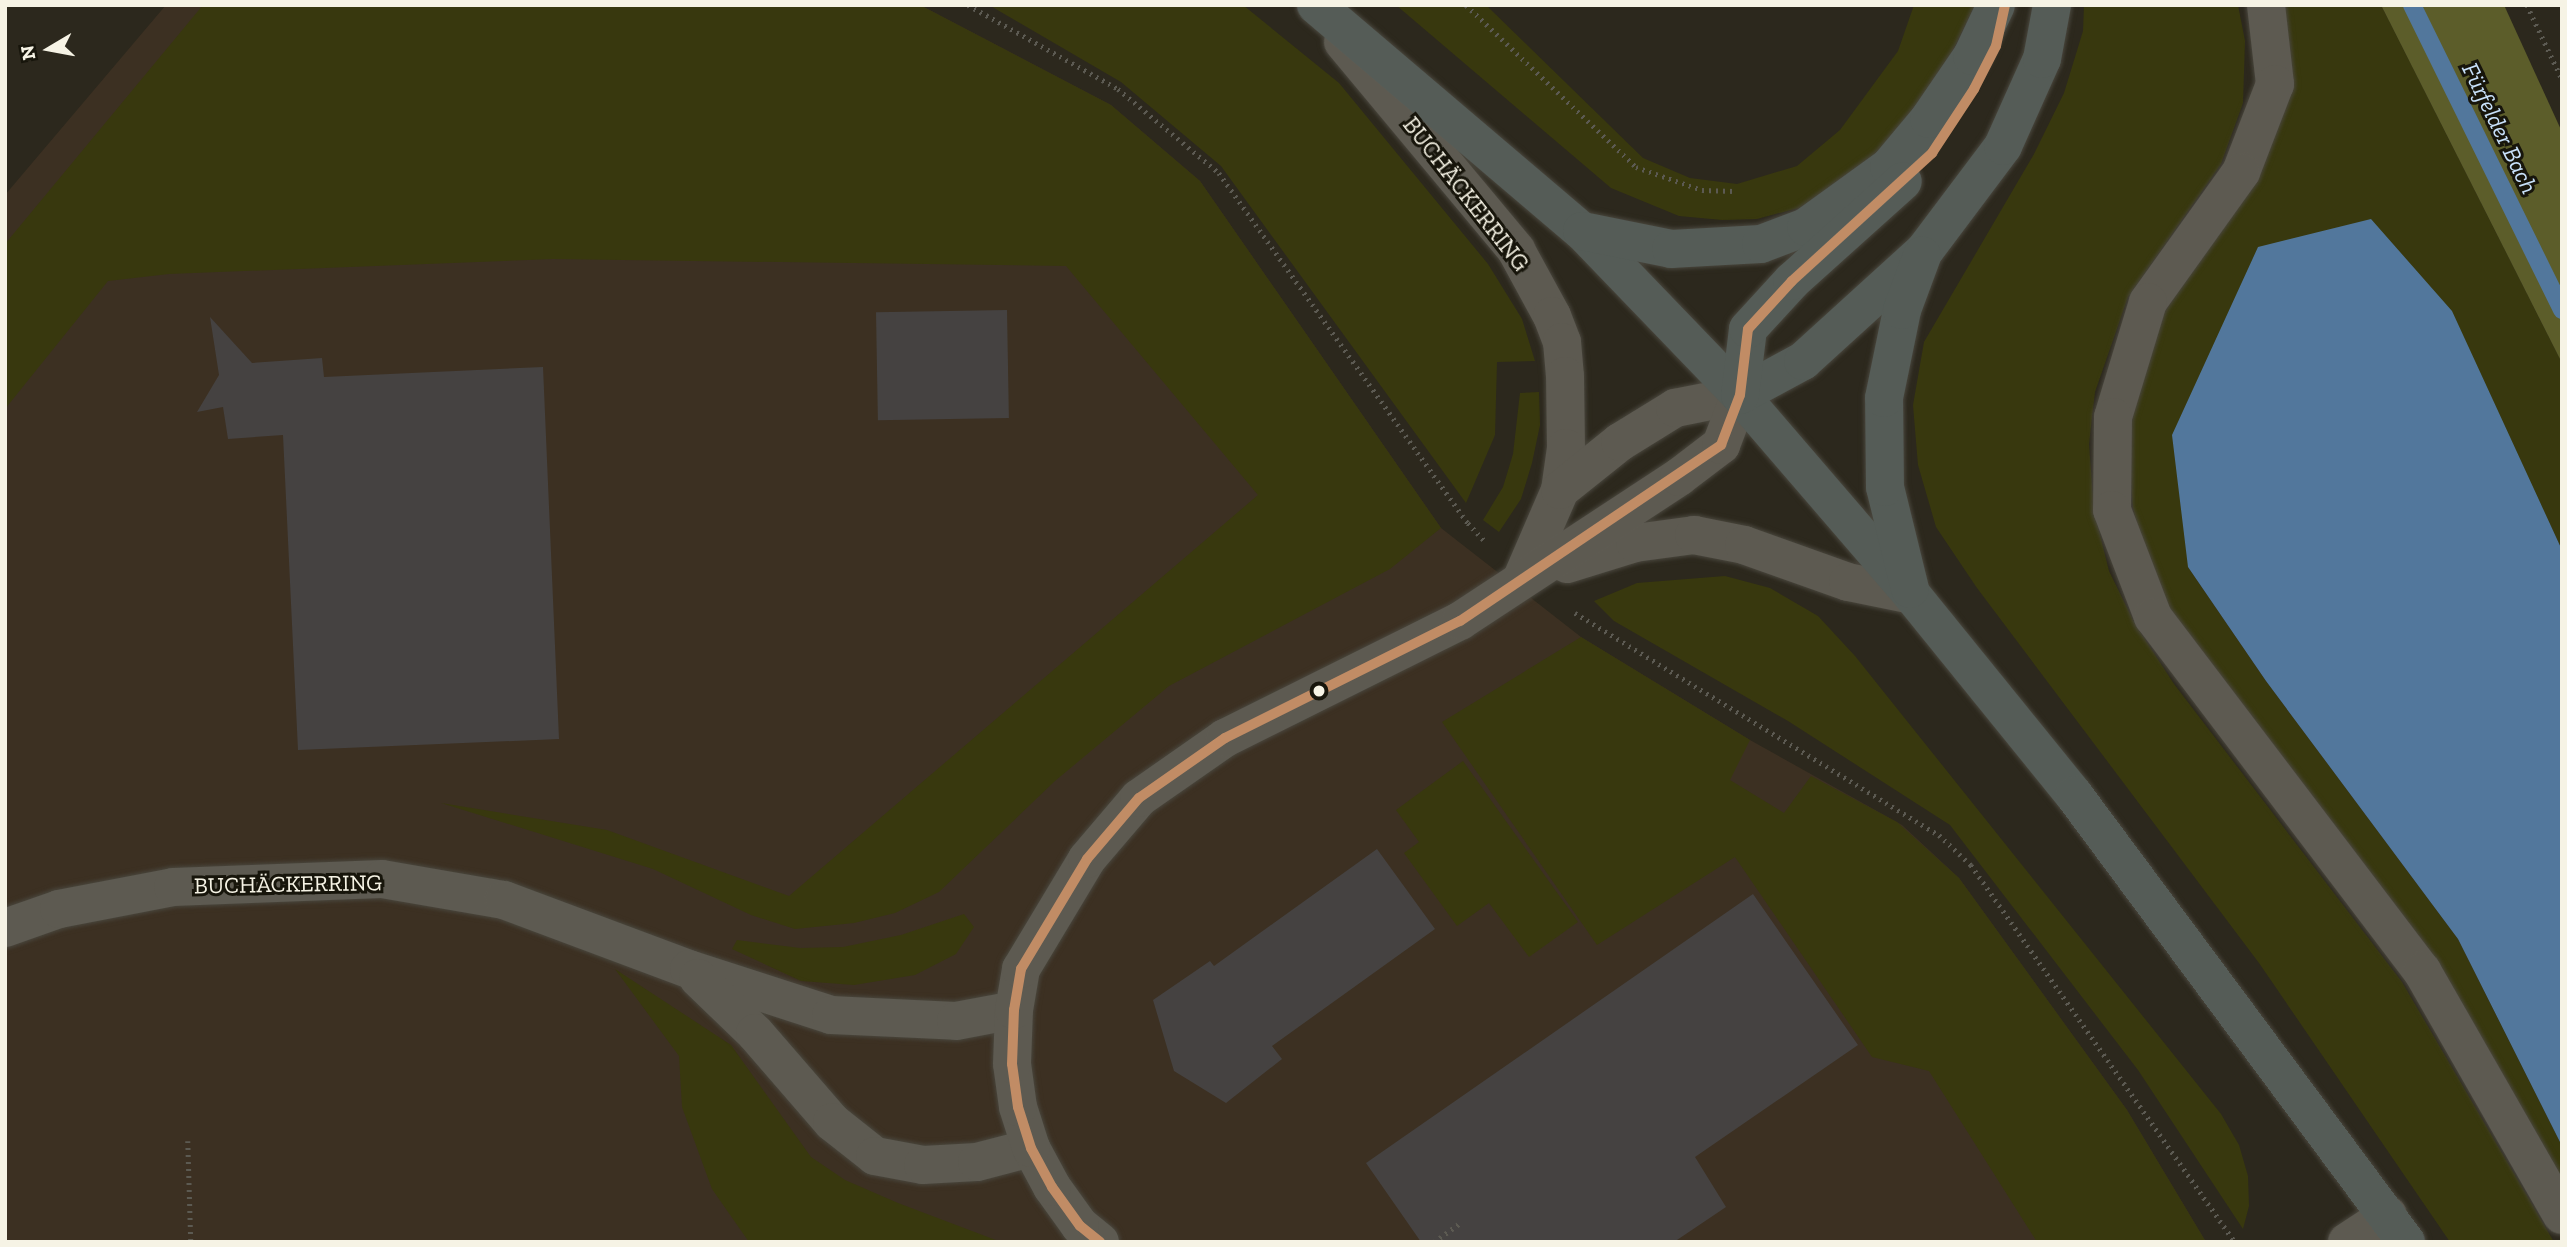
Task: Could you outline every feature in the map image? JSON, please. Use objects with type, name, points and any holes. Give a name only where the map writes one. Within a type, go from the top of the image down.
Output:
[{"type":"main road","points":[[1315,5],[1582,231],[1740,395],[1912,595],[2074,795],[2397,1229]]},
{"type":"main road","points":[[1582,231],[1671,249],[1761,244],[1806,227],[1889,167],[1929,119],[1972,56],[1996,5]]},
{"type":"main road","points":[[1740,395],[1748,329],[1792,281],[1863,220],[1932,153],[1974,89],[1996,46],[2005,5]]},
{"type":"main road","points":[[1740,395],[1803,361],[1925,250],[2003,146],[2042,60],[2052,5]]},
{"type":"main road","points":[[1912,595],[1885,487],[1884,398],[1902,310],[1925,250]]},
{"type":"street","name":"BUCHÄCKERRING","points":[[1315,5],[1516,250],[1552,316],[1562,342],[1566,448],[1560,491],[1522,578]]},
{"type":"street","points":[[2266,5],[2274,84],[2241,172],[2148,302],[2113,417],[2112,510],[2153,617],[2422,971],[2562,1215]]},
{"type":"street","name":"BUCHÄCKERRING","points":[[1560,491],[1620,442],[1675,408],[1740,395]]},
{"type":"street","points":[[1100,1242],[1066,1206],[1031,1148],[1018,1107],[1012,1064],[1014,1010],[1021,969],[1043,926],[1087,859],[1139,798],[1225,738],[1460,621],[1721,445],[1740,395]]},
{"type":"street","points":[[1522,578],[1635,543],[1694,535],[1744,545],[1848,582],[1912,595]]},
{"type":"street","name":"BUCHÄCKERRING","points":[[5,928],[59,909],[173,887],[383,879],[504,900],[689,969],[831,1015],[956,1021],[1014,1010]]},
{"type":"street","name":"BUCHÄCKERRING","points":[[689,969],[755,1033],[832,1122],[875,1156],[923,1165],[977,1162],[1031,1148]]},
{"type":"street","points":[[2347,1242],[2397,1229]]},
{"type":"path","points":[[1466,5],[1636,167],[1683,185],[1734,191]]},
{"type":"path","points":[[2527,5],[2562,79]]},
{"type":"path","points":[[188,1141],[191,1242]]},
{"type":"path","points":[[1434,1242],[1460,1223]]},
{"type":"shaded area","points":[[166,5],[920,5],[1111,105],[1200,181],[1441,528],[1581,637],[1750,740],[1902,825],[1959,878],[2127,1110],[2206,1242],[5,1242],[5,195]]},
{"type":"shaded area","points":[[203,5],[920,5],[1111,105],[1200,181],[1441,528],[1390,569],[1169,686],[1055,781],[939,892],[895,913],[854,923],[795,929],[751,915],[653,869],[441,803],[607,830],[789,896],[1258,495],[1066,266],[553,259],[169,274],[108,281],[5,409],[5,244]]},
{"type":"shaded area","points":[[989,5],[1243,5],[1339,83],[1488,264],[1522,319],[1535,361],[1497,362],[1495,435],[1466,503],[1221,166],[1121,82]]},
{"type":"shaded area","points":[[1396,5],[1486,5],[1643,158],[1690,178],[1737,184],[1797,166],[1840,130],[1898,51],[1914,5],[1975,5],[1939,78],[1869,163],[1817,203],[1757,219],[1722,220],[1679,216],[1611,188]]},
{"type":"shaded area","points":[[2084,5],[2238,5],[2245,41],[2243,103],[2221,164],[2128,297],[2095,392],[2089,444],[2094,511],[2109,571],[2135,624],[2174,684],[2402,982],[2554,1242],[2450,1242],[2259,963],[1977,588],[1936,527],[1918,465],[1913,405],[1924,342],[2034,154],[2064,93],[2083,31]]},
{"type":"shaded area","points":[[2281,5],[2381,5],[2562,363],[2562,550],[2538,500],[2188,567],[2266,681],[2458,939],[2562,1146],[2562,1187],[2171,610],[2146,557],[2133,508],[2128,450],[2138,381],[2164,313],[2258,176]]},
{"type":"shaded area","points":[[2381,5],[2504,5],[2562,132],[2562,363]]},
{"type":"shaded area","points":[[1539,392],[1540,425],[1532,463],[1521,499],[1499,532],[1483,520],[1503,487],[1513,454],[1520,393]]},
{"type":"shaded area","points":[[1725,576],[1770,588],[1818,616],[1855,656],[2221,1114],[2239,1145],[2248,1176],[2249,1206],[2243,1229],[2138,1070],[1950,825],[1788,721],[1614,621],[1594,601],[1637,583]]},
{"type":"shaded area","points":[[1581,637],[1750,740],[1730,780],[1784,813],[1811,776],[1897,822],[1959,878],[2127,1110],[2206,1242],[2037,1242],[1929,1071],[1872,1057],[1735,857],[1597,945],[1442,722]]},
{"type":"shaded area","points":[[1463,761],[1578,922],[1529,957],[1489,903],[1457,926],[1404,853],[1419,842],[1396,810]]},
{"type":"shaded area","points":[[964,914],[974,927],[956,954],[915,975],[854,985],[801,981],[732,949],[737,940],[800,948],[843,947],[901,935]]},
{"type":"shaded area","points":[[615,969],[731,1045],[811,1157],[845,1180],[1001,1242],[749,1242],[712,1189],[682,1107],[679,1056]]},
{"type":"water","points":[[2371,219],[2452,311],[2562,550],[2562,1146],[2458,939],[2266,681],[2188,567],[2172,435],[2258,247]]},
{"type":"building","points":[[1007,310],[1009,418],[878,420],[876,312]]},
{"type":"building","points":[[210,317],[252,363],[322,358],[324,377],[543,367],[559,739],[298,750],[283,435],[228,439],[223,407],[197,412],[219,375]]},
{"type":"building","points":[[1377,849],[1435,929],[1272,1046],[1282,1059],[1226,1103],[1174,1071],[1153,1000],[1210,961],[1214,966]]},
{"type":"building","points":[[1753,894],[1858,1045],[1695,1157],[1726,1207],[1674,1242],[1421,1242],[1366,1163]]},
{"type":"waterway","name":"Fürfelder Bach","points":[[2412,5],[2562,310]]},
{"type":"transit line","points":[[1100,1242],[1080,1226],[1052,1187],[1031,1148],[1018,1107],[1012,1064],[1014,1010],[1021,969],[1087,859],[1139,798],[1225,738],[1460,621],[1721,445],[1740,395],[1748,329],[1792,281],[1932,153],[1974,89],[1996,46],[2005,5]]}]
